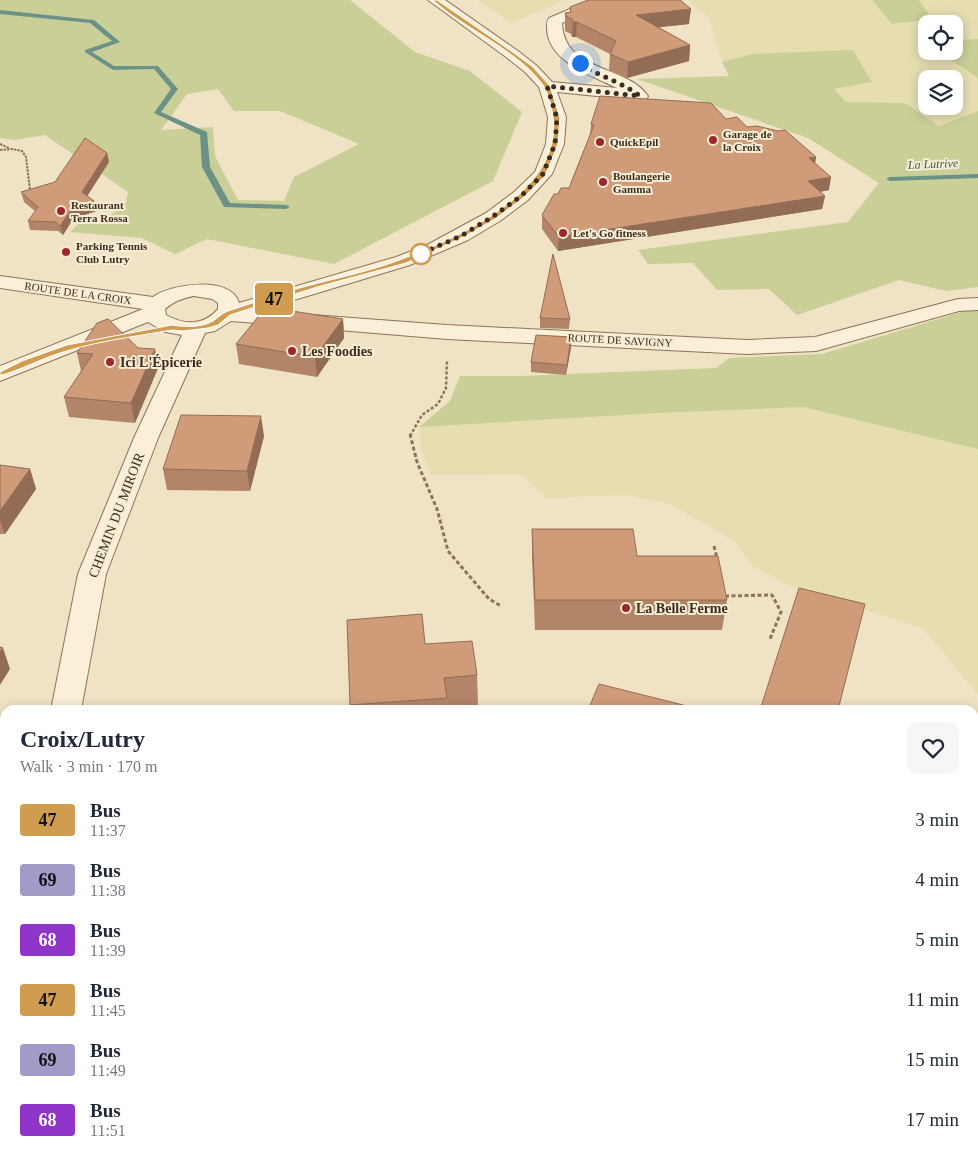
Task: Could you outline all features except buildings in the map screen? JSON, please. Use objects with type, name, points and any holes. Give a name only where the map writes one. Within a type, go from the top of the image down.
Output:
[{"type":"street","points":[[0,374],[25,362],[70,347],[215,323],[225,305],[314,286],[403,261],[461,236],[521,196],[543,174],[555,144],[557,118],[547,86],[531,69],[512,54],[435,0]]},
{"type":"street","points":[[547,86],[647,97],[626,85],[589,70],[570,56],[558,43],[552,30],[554,21],[595,5],[598,0]]},
{"type":"street","name":"ROUTE DE LA CROIX","points":[[0,282],[155,308]]},
{"type":"street","name":"ROUTE DE SAVIGNY","points":[[70,347],[155,308],[172,294],[188,290],[205,290],[225,305],[261,318],[448,332],[747,347],[816,344],[958,305],[978,304]]},
{"type":"street","points":[[155,308],[156,318],[162,324],[184,328]]},
{"type":"street","name":"CHEMIN DU MIROIR","points":[[67,705],[92,574],[146,438],[184,328]]},
{"type":"path","points":[[0,144],[22,151],[26,157],[30,190]]},
{"type":"path","points":[[0,150],[12,149]]},
{"type":"path","points":[[447,359],[446,388],[438,404],[422,415],[410,435],[417,462],[437,509],[448,551],[489,599],[501,606]]},
{"type":"path","points":[[714,546],[718,563]]},
{"type":"path","points":[[723,589],[725,597],[772,595],[781,612],[770,639]]},
{"type":"shaded area","points":[[477,0],[565,0],[511,23]]},
{"type":"shaded area","points":[[688,0],[872,0],[892,24],[918,21],[918,60],[951,60],[978,78],[978,111],[939,126],[923,115],[963,115],[963,70],[918,70],[918,112],[905,103],[846,102],[833,89],[872,82],[752,54],[722,62],[709,18]]},
{"type":"shaded area","points":[[919,0],[978,0],[978,39],[963,40],[963,15],[929,15]]},
{"type":"shaded area","points":[[803,407],[978,449],[978,695],[923,628],[788,585],[751,565],[736,542],[670,504],[626,495],[547,498],[521,474],[431,475],[421,450],[419,427],[659,413]]},
{"type":"green space","points":[[0,0],[350,0],[415,52],[470,71],[522,112],[493,181],[334,264],[207,239],[175,254],[142,238],[70,232],[85,217],[109,216],[126,203],[128,192],[45,135],[15,140],[0,138]],"holes":[[[218,89],[234,111],[280,111],[359,144],[294,177],[284,201],[238,200],[215,156],[213,127],[161,130],[187,94]]]},
{"type":"green space","points":[[872,0],[919,0],[929,15],[918,15],[918,21],[892,24]]},
{"type":"green space","points":[[978,39],[978,78],[951,60],[963,60],[963,40]]},
{"type":"green space","points":[[853,50],[872,82],[834,89],[846,102],[905,103],[918,112],[918,115],[923,115],[939,126],[978,111],[978,287],[946,291],[899,280],[797,315],[769,289],[717,290],[693,263],[648,264],[638,250],[848,222],[879,183],[808,138],[637,79],[729,76],[722,62],[752,54]]},
{"type":"green space","points":[[968,310],[978,310],[978,449],[803,407],[419,427],[450,401],[460,376],[520,376],[716,368],[729,358],[822,354]]},
{"type":"waterway","name":"La Lutrive","points":[[0,12],[92,21],[117,42],[87,51],[113,68],[156,67],[175,89],[157,113],[204,134],[206,167],[227,205],[286,207]]},
{"type":"waterway","name":"La Lutrive","points":[[890,179],[978,176]]},
{"type":"bus line","name":"47","points":[[0,374],[25,362],[70,347],[172,328],[196,329],[215,323],[228,314],[314,286],[403,261],[461,236],[521,196],[543,174],[555,144],[557,118],[547,86],[531,69],[512,54],[435,0]]},
{"type":"place","name":"Garage de la Croix","points":[[713,140]]},
{"type":"place","name":"QuickEpil","points":[[600,142]]},
{"type":"place","name":"Boulangerie Gamma","points":[[603,182]]},
{"type":"place","name":"Restaurant Terra Rossa","points":[[61,211]]},
{"type":"place","name":"Let's Go fitness","points":[[563,233]]},
{"type":"place","name":"Parking Tennis Club Lutry","points":[[66,252]]},
{"type":"place","name":"Les Foodies","points":[[292,351]]},
{"type":"place","name":"Ici L'Épicerie","points":[[110,362]]},
{"type":"place","name":"La Belle Ferme","points":[[626,608]]},
{"type":"route","points":[[421,254],[418,255],[461,236],[492,217],[521,196],[543,174],[555,144],[557,118],[547,86],[640,96],[626,85],[589,70],[580,63]]}]
